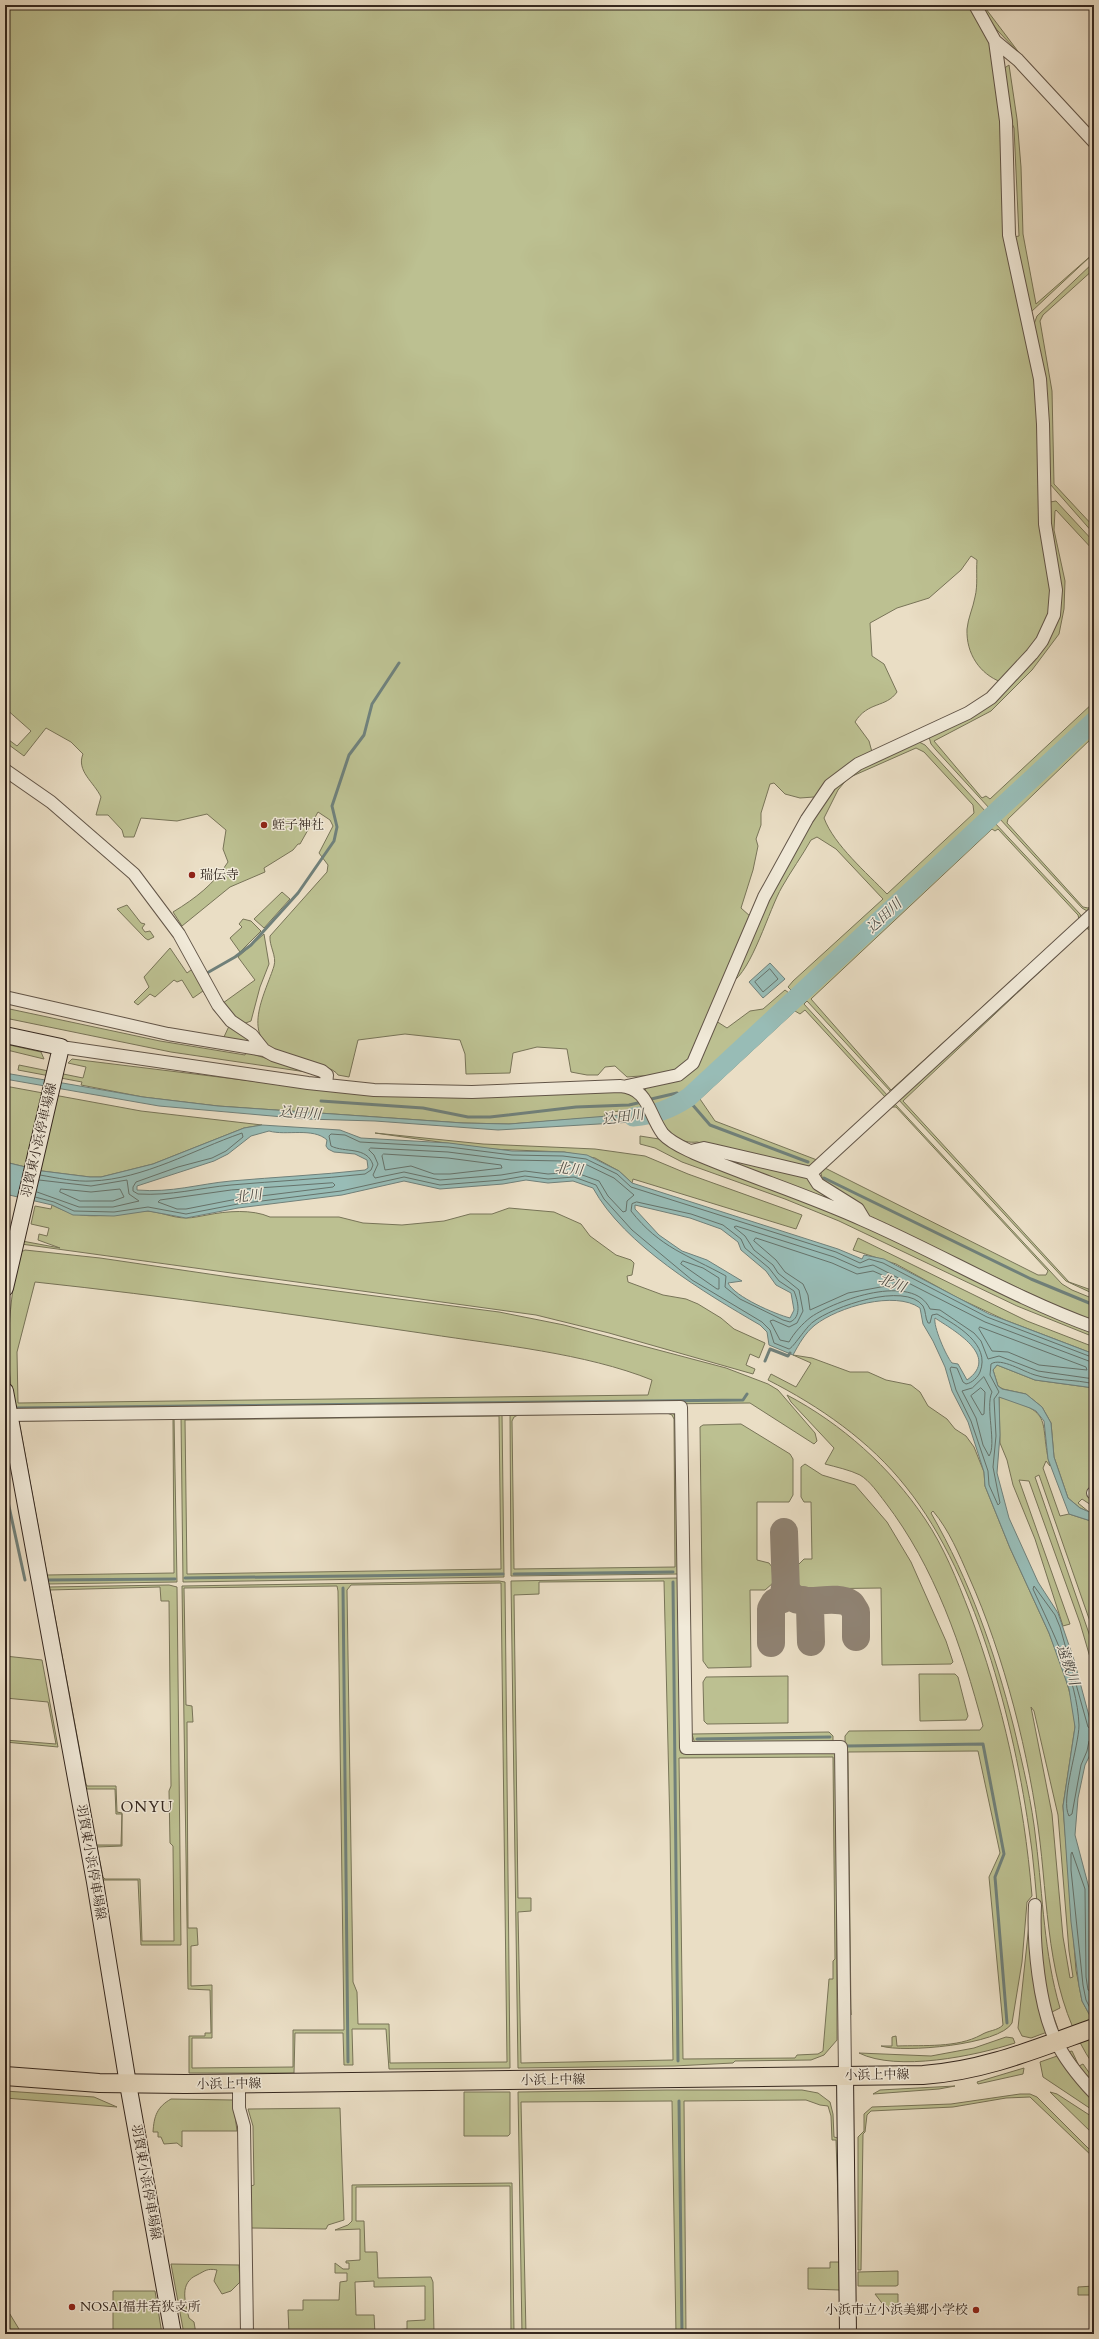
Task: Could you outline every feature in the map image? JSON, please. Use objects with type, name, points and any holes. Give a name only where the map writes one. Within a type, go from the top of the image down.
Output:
[{"type":"main road","points":[[5,1035],[60,1053]]},
{"type":"main road","name":"羽賀東小浜停車場線","points":[[5,1288],[60,1053]]},
{"type":"main road","name":"羽賀東小浜停車場線","points":[[5,1391],[7,1415],[95,1882],[128,2084],[173,2334]]},
{"type":"main road","name":"小浜上中線","points":[[5,2076],[128,2084],[239,2084],[845,2076],[954,2072],[1005,2060],[1094,2028]]},
{"type":"main road","points":[[845,2076],[848,2334]]},
{"type":"street","points":[[60,1053],[326,1085],[435,1092],[627,1086],[678,1074],[693,1063],[764,897],[807,819],[830,785],[858,764],[968,713],[991,698],[1032,654],[1042,641],[1054,615],[1056,590],[1045,524],[1042,399],[1028,318],[1009,235],[1006,121],[995,41],[975,5]]},
{"type":"street","points":[[995,41],[1018,60],[1094,142]]},
{"type":"street","points":[[5,770],[51,802],[134,874],[179,934],[218,1005],[231,1021],[252,1035],[264,1050]]},
{"type":"street","points":[[811,1173],[1094,913]]},
{"type":"street","points":[[5,997],[168,1034],[264,1050],[273,1055],[322,1071],[327,1075],[326,1085]]},
{"type":"street","points":[[627,1086],[637,1090],[640,1093],[657,1124],[668,1138],[691,1151],[864,1220],[1015,1295],[1094,1327]]},
{"type":"street","points":[[691,1151],[704,1148],[811,1173],[818,1184],[858,1209],[864,1220]]},
{"type":"street","points":[[7,1415],[681,1407],[686,1748],[841,1747],[845,2076]]},
{"type":"street","points":[[1035,1905],[1035,1943],[1042,1992],[1060,2040],[1083,2082],[1094,2093]]},
{"type":"street","points":[[239,2084],[239,2108],[244,2126],[247,2334]]},
{"type":"green space","points":[[5,5],[969,5],[989,42],[995,73],[1001,125],[1003,236],[1010,260],[1036,380],[1051,578],[1049,614],[1036,642],[1001,682],[987,674],[981,668],[972,655],[969,647],[967,638],[968,621],[975,597],[977,583],[977,560],[971,556],[961,570],[929,598],[897,608],[870,623],[872,656],[884,664],[897,692],[888,700],[871,707],[860,715],[855,722],[869,741],[872,752],[814,797],[800,798],[785,794],[774,783],[770,784],[761,813],[761,825],[756,839],[758,846],[753,870],[741,908],[751,917],[692,1057],[677,1070],[654,1075],[627,1077],[615,1066],[605,1067],[598,1075],[587,1075],[571,1072],[567,1049],[537,1047],[513,1053],[510,1073],[466,1074],[465,1054],[460,1040],[405,1034],[358,1040],[349,1077],[338,1075],[333,1070],[326,1067],[280,1053],[266,1044],[260,1034],[258,1023],[262,1000],[275,962],[270,936],[327,872],[328,865],[319,853],[333,826],[330,820],[318,812],[300,844],[298,844],[293,850],[264,868],[265,872],[230,887],[182,926],[173,912],[211,884],[228,862],[223,849],[226,830],[207,814],[177,821],[141,818],[134,837],[124,837],[122,830],[108,815],[96,815],[101,797],[84,771],[81,760],[83,754],[71,742],[46,728],[24,756],[5,742],[5,737],[17,746],[31,731],[5,708]]},
{"type":"green space","points":[[980,5],[983,5],[1020,54],[997,30]]},
{"type":"green space","points":[[1009,65],[1017,119],[1021,167],[1023,234],[1036,304],[1094,253],[1031,312],[1014,237],[1019,236],[1014,128],[1010,119],[1003,69]]},
{"type":"green space","points":[[1094,262],[1094,269],[1043,315],[1040,321],[1052,391],[1054,484],[1094,527],[1094,534],[1050,484],[1034,324],[1037,316]]},
{"type":"green space","points":[[1056,501],[1094,542],[1094,551],[1056,510],[1055,511],[1054,530],[1065,581],[1064,609],[1059,634],[1032,670],[991,711],[934,741],[982,798],[986,796],[990,799],[1094,702],[1094,713],[990,809],[936,750],[931,744],[929,737],[970,715],[1053,629],[1050,502]]},
{"type":"green space","points":[[1094,730],[1094,736],[1008,819],[1007,823],[1083,907],[1088,908],[1094,904],[1094,907],[1087,911],[1082,908],[999,818]]},
{"type":"green space","points":[[919,742],[925,745],[986,812],[792,991],[788,987],[793,981],[883,899],[836,849],[817,837],[811,840],[782,887],[760,939],[746,966],[739,976],[731,983],[753,928],[808,825],[832,788],[849,773]],"holes":[[[916,748],[924,752],[973,805],[974,813],[887,894],[843,848],[835,838],[824,818],[838,790],[848,778]]]},
{"type":"green space","points":[[994,822],[1080,914],[1082,919],[895,1092],[891,1092],[807,1001],[804,1004],[888,1096],[886,1098],[805,1010],[800,1014],[795,1011],[700,1099],[715,1121],[817,1160],[869,1114],[811,1166],[802,1167],[697,1142],[680,1140],[667,1130],[661,1120],[677,1112],[696,1097]],"holes":[[[992,829],[995,831],[998,829],[1078,915],[1079,919],[891,1090],[811,999]]]},
{"type":"green space","points":[[282,892],[290,899],[264,928],[254,919]]},
{"type":"green space","points":[[127,905],[141,923],[145,924],[142,928],[145,932],[150,931],[154,937],[148,940],[145,938],[117,909]]},
{"type":"green space","points":[[243,919],[251,921],[261,931],[240,952],[230,938],[242,927],[239,924]]},
{"type":"green space","points":[[1089,925],[1094,929],[1094,932],[1086,928],[903,1101],[1069,1282],[1094,1291],[1094,1294],[1066,1281],[898,1099]]},
{"type":"green space","points":[[264,934],[269,964],[260,987],[251,1021],[243,1024],[235,1019],[223,1003],[255,980],[238,957]]},
{"type":"green space","points":[[170,948],[187,973],[195,967],[206,996],[203,991],[193,998],[182,980],[177,982],[174,980],[155,997],[150,994],[138,1005],[134,1002],[149,987],[144,977]]},
{"type":"green space","points":[[785,990],[789,993],[691,1087],[669,1102],[654,1108],[645,1091],[646,1087],[676,1079],[716,1021],[727,1028],[750,1011],[763,1009]]},
{"type":"green space","points":[[5,1008],[160,1041],[245,1055],[246,1052],[313,1073],[171,1052],[5,1018]]},
{"type":"green space","points":[[230,1024],[253,1043],[223,1039]]},
{"type":"green space","points":[[5,1044],[41,1052],[44,1059],[7,1050],[5,1055]]},
{"type":"green space","points":[[72,1059],[325,1090],[623,1091],[636,1096],[642,1108],[605,1113],[605,1117],[509,1124],[463,1123],[218,1106],[143,1097],[81,1085],[82,1082],[18,1070],[19,1065],[83,1078],[86,1067],[68,1063]]},
{"type":"green space","points":[[5,1086],[141,1111],[262,1125],[244,1128],[153,1164],[101,1177],[42,1171],[5,1162]]},
{"type":"green space","points":[[895,1104],[1062,1284],[1094,1299],[1094,1323],[869,1217],[824,1184],[820,1170]],"holes":[[[892,1107],[896,1107],[1048,1271],[1046,1275],[1038,1275],[825,1168]]]},
{"type":"green space","points":[[375,1133],[483,1144],[595,1149],[645,1156],[688,1174],[802,1215],[796,1229],[633,1179],[632,1183],[619,1171],[595,1158],[564,1152],[489,1149]]},
{"type":"green space","points":[[640,1136],[659,1139],[816,1204],[1094,1331],[1094,1337],[1017,1306],[839,1221],[785,1199],[682,1162],[655,1148],[640,1144]]},
{"type":"green space","points":[[707,1153],[808,1177],[858,1213]]},
{"type":"green space","points":[[52,1205],[66,1211],[89,1216],[147,1211],[186,1218],[223,1212],[247,1212],[263,1214],[270,1217],[339,1217],[363,1223],[402,1225],[444,1221],[470,1214],[492,1214],[509,1208],[554,1212],[581,1224],[590,1236],[616,1255],[631,1260],[634,1263],[632,1275],[627,1276],[628,1282],[663,1295],[686,1299],[698,1304],[721,1318],[734,1329],[765,1343],[759,1358],[750,1354],[746,1365],[755,1369],[753,1374],[609,1333],[536,1315],[21,1244],[22,1241],[60,1248],[38,1240],[39,1234],[47,1236],[49,1228],[31,1224],[35,1206],[51,1209]]},
{"type":"green space","points":[[858,1238],[1027,1321],[1094,1347],[1094,1354],[1005,1320],[958,1298],[896,1264],[853,1250]]},
{"type":"green space","points":[[25,1250],[100,1258],[236,1278],[499,1312],[564,1325],[726,1368],[768,1384],[778,1390],[815,1433],[817,1441],[814,1444],[750,1403],[17,1411],[16,1405],[13,1403],[9,1365],[9,1328],[19,1253]],"holes":[[[35,1282],[281,1313],[542,1351],[599,1363],[652,1380],[648,1395],[18,1403],[17,1352]]]},
{"type":"green space","points":[[793,1355],[812,1358],[850,1372],[868,1372],[886,1380],[911,1385],[920,1392],[928,1406],[947,1419],[955,1429],[966,1436],[974,1447],[984,1472],[985,1486],[1010,1548],[1049,1633],[1064,1672],[1073,1705],[1075,1727],[1063,1806],[1076,1970],[1082,2001],[1094,2023],[1094,2066],[1079,2040],[1067,2014],[1059,1986],[1053,1958],[1036,1809],[1030,1776],[1014,1707],[982,1607],[953,1542],[939,1518],[933,1511],[931,1513],[958,1565],[980,1618],[1007,1700],[1014,1728],[1032,1813],[1050,1967],[1060,2008],[1052,2012],[1058,2029],[1054,2029],[1044,1993],[1032,1851],[1016,1759],[1005,1710],[991,1660],[974,1612],[955,1567],[932,1524],[892,1470],[843,1426],[806,1401],[768,1380],[771,1374],[796,1387],[811,1363]],"holes":[[[1031,1707],[1034,1711],[1058,1815],[1069,1951],[1073,1977],[1070,1978],[1063,1937],[1052,1814]]]},
{"type":"green space","points":[[997,1365],[1035,1380],[1094,1388],[1094,1507],[1082,1499],[1078,1503],[1089,1512],[1080,1508],[1068,1498],[1054,1457],[1051,1423],[1042,1407],[1026,1394],[1003,1389],[998,1386],[993,1370]]},
{"type":"green space","points":[[787,1395],[827,1419],[864,1448],[911,1500],[932,1530],[944,1552],[955,1576],[981,1645],[1002,1716],[1018,1787],[1024,1823],[1032,1896],[1027,1902],[1022,1962],[1012,2023],[1004,2031],[990,2037],[971,2042],[929,2048],[892,2048],[881,2046],[892,2046],[892,2037],[896,2036],[897,2046],[951,2044],[972,2039],[1003,2025],[989,1877],[1000,1853],[978,1751],[848,1752],[851,2015],[847,1965],[845,1736],[849,1731],[980,1730],[983,1726],[966,1667],[945,1609],[918,1553],[903,1527],[874,1487],[867,1480],[856,1473],[825,1464],[834,1448],[791,1402]]},
{"type":"green space","points":[[999,1397],[1017,1402],[1030,1408],[1042,1420],[1050,1466],[1046,1461],[1043,1468],[1060,1516],[1069,1514],[1094,1522],[1094,1633],[1039,1475],[1035,1477],[1094,1648],[1094,1671],[1080,1623],[1029,1481],[1019,1480],[1070,1624],[1063,1626],[1035,1539],[1013,1485],[1007,1460],[1000,1443]]},
{"type":"green space","points":[[669,1411],[674,1414],[676,1418],[678,1574],[511,1576],[510,1412]],"holes":[[[667,1413],[672,1415],[674,1419],[675,1567],[514,1569],[512,1421],[514,1417],[518,1415]]]},
{"type":"green space","points":[[502,1413],[504,1577],[183,1582],[181,1417]],"holes":[[[499,1416],[501,1569],[187,1574],[185,1420]]]},
{"type":"green space","points":[[174,1416],[177,1582],[47,1584],[17,1418]],"holes":[[[173,1419],[174,1573],[47,1575],[19,1421]]]},
{"type":"green space","points":[[741,1424],[790,1454],[793,1459],[793,1495],[789,1502],[757,1502],[757,1560],[769,1563],[772,1567],[773,1583],[765,1590],[750,1590],[751,1667],[708,1668],[703,1661],[700,1427],[703,1425]]},
{"type":"green space","points":[[805,1464],[822,1475],[855,1485],[887,1522],[911,1562],[946,1641],[953,1662],[951,1664],[882,1665],[881,1588],[804,1589],[799,1585],[797,1579],[797,1566],[804,1559],[812,1559],[811,1502],[804,1502],[801,1497],[801,1467]]},
{"type":"green space","points":[[678,1578],[681,1753],[833,1751],[836,1755],[837,2040],[824,2055],[811,2060],[735,2061],[733,2063],[674,2066],[518,2068],[511,1581]],"holes":[[[664,1581],[670,1828],[673,2060],[521,2063],[518,1912],[531,1911],[531,1898],[518,1898],[514,1595],[539,1594],[539,1582]],[[833,1757],[835,1959],[833,1961],[833,1979],[829,1979],[823,2051],[818,2054],[797,2055],[795,2058],[683,2059],[679,1758]]]},
{"type":"green space","points":[[505,1582],[510,2068],[389,2069],[386,2029],[352,2029],[353,2065],[344,2065],[343,2033],[295,2033],[294,2073],[189,2073],[189,2036],[205,2036],[205,2033],[211,2033],[210,1990],[188,1989],[182,1586]],"holes":[[[501,1583],[507,2062],[390,2063],[389,2024],[358,2024],[357,1992],[353,1982],[347,1590],[351,1585]],[[337,1586],[344,2030],[293,2030],[293,2067],[192,2068],[192,2038],[212,2038],[212,1985],[191,1986],[191,1946],[198,1945],[197,1928],[188,1928],[187,1722],[193,1722],[192,1706],[186,1705],[184,1588]]]},
{"type":"green space","points":[[169,1585],[177,1587],[181,1945],[141,1945],[138,1880],[102,1880],[95,1845],[121,1845],[122,1814],[116,1814],[115,1789],[84,1789],[48,1587]],"holes":[[[160,1587],[161,1601],[169,1601],[171,1786],[169,1791],[170,1843],[173,1846],[174,1941],[142,1941],[140,1879],[105,1879],[103,1877],[97,1847],[122,1846],[122,1813],[117,1812],[116,1786],[87,1786],[86,1784],[50,1590]]]},
{"type":"green space","points":[[5,1656],[42,1660],[58,1747],[5,1742],[5,1740],[56,1744],[48,1702],[5,1698]]},
{"type":"green space","points":[[919,1674],[955,1674],[958,1677],[968,1716],[966,1720],[920,1721]]},
{"type":"green space","points":[[788,1676],[788,1723],[707,1724],[704,1721],[703,1682],[706,1677]]},
{"type":"green space","points":[[829,1732],[833,1736],[833,1743],[695,1744],[692,1734]]},
{"type":"green space","points":[[1030,1915],[1050,2031],[1031,2038],[1022,2036],[1018,2028]]},
{"type":"green space","points":[[1006,2037],[1013,2038],[1015,2043],[979,2053],[936,2060],[915,2062],[894,2061],[875,2059],[859,2053],[931,2056],[974,2048]]},
{"type":"green space","points":[[1072,2051],[1079,2066],[1083,2064],[1090,2074],[1094,2073],[1094,2088],[1068,2052]]},
{"type":"green space","points":[[1060,2055],[1094,2097],[1094,2111],[1043,2077],[1040,2062]]},
{"type":"green space","points":[[1024,2068],[1023,2074],[978,2084],[977,2082]]},
{"type":"green space","points":[[955,2086],[939,2089],[873,2094],[880,2090]]},
{"type":"green space","points":[[802,2090],[818,2093],[830,2102],[833,2114],[834,2137],[838,2138],[838,2190],[842,2219],[843,2334],[841,2334],[840,2290],[808,2289],[808,2268],[830,2268],[830,2262],[840,2262],[836,2140],[832,2140],[831,2116],[828,2106],[806,2100],[684,2101],[686,2334],[676,2334],[672,2101],[521,2102],[526,2334],[522,2334],[518,2092]]},
{"type":"green space","points":[[5,2091],[94,2097],[117,2107],[5,2098]]},
{"type":"green space","points":[[464,2092],[510,2092],[510,2134],[508,2136],[464,2136]]},
{"type":"green space","points":[[1050,2092],[1057,2094],[1094,2118],[1094,2135]]},
{"type":"green space","points":[[1020,2094],[1030,2094],[1037,2097],[1094,2154],[1094,2158],[1030,2097],[1006,2098],[953,2107],[871,2111],[867,2115],[865,2132],[863,2134],[861,2270],[858,2270],[858,2137],[864,2131],[864,2114],[872,2107],[951,2104]]},
{"type":"green space","points":[[171,2099],[233,2100],[237,2131],[182,2131],[182,2147],[177,2143],[164,2144],[161,2137],[158,2137],[158,2132],[153,2132],[154,2121],[157,2112],[162,2105]]},
{"type":"green space","points":[[340,2108],[344,2220],[328,2225],[326,2229],[251,2228],[251,2186],[254,2185],[253,2126],[248,2109]]},
{"type":"green space","points":[[512,2183],[514,2334],[511,2334],[510,2186],[356,2187],[356,2221],[364,2221],[365,2252],[377,2252],[378,2278],[431,2277],[433,2282],[434,2334],[384,2334],[384,2331],[407,2329],[407,2321],[425,2320],[425,2286],[374,2287],[374,2281],[355,2282],[356,2315],[374,2315],[375,2334],[289,2334],[288,2310],[303,2310],[303,2300],[339,2300],[340,2282],[347,2281],[347,2273],[335,2273],[335,2263],[343,2269],[349,2269],[349,2263],[346,2263],[346,2261],[360,2260],[360,2229],[335,2230],[348,2225],[352,2221],[352,2185]]},
{"type":"green space","points":[[171,2264],[239,2265],[240,2282],[231,2291],[222,2294],[214,2281],[217,2270],[206,2270],[191,2278],[186,2288],[185,2299],[189,2318],[194,2322],[196,2334],[184,2334]]},
{"type":"green space","points":[[898,2271],[898,2285],[896,2286],[858,2286],[858,2272]]},
{"type":"green space","points":[[1094,2286],[1094,2295],[1078,2295],[1078,2287]]},
{"type":"green space","points":[[113,2291],[155,2291],[162,2334],[113,2334]]},
{"type":"green space","points":[[875,2294],[898,2294],[898,2307],[885,2307]]},
{"type":"green space","points":[[5,2306],[22,2334],[5,2334]]},
{"type":"water","points":[[770,963],[785,979],[763,998],[749,982]]},
{"type":"water","points":[[5,1073],[143,1097],[218,1106],[463,1123],[509,1124],[620,1115],[644,1111],[649,1121],[498,1130],[375,1121],[306,1119],[159,1106],[5,1079]]},
{"type":"water","points":[[262,1125],[340,1130],[361,1138],[449,1143],[512,1151],[564,1152],[587,1155],[619,1171],[632,1183],[838,1249],[862,1259],[864,1255],[884,1259],[989,1314],[1094,1354],[1094,1388],[1035,1380],[997,1365],[993,1370],[998,1386],[1002,1389],[1026,1394],[1042,1407],[1051,1423],[1054,1457],[1068,1498],[1080,1508],[1094,1514],[1094,1522],[1069,1514],[1048,1459],[1044,1421],[1036,1411],[999,1397],[1000,1435],[997,1473],[1009,1518],[1038,1582],[1058,1613],[1074,1660],[1092,1727],[1091,1753],[1085,1765],[1078,1798],[1075,1835],[1089,1888],[1090,1964],[1094,1998],[1094,2023],[1082,2001],[1071,1922],[1063,1806],[1075,1727],[1069,1689],[1049,1633],[1010,1548],[985,1486],[984,1472],[968,1422],[952,1391],[945,1367],[923,1324],[920,1308],[909,1303],[882,1301],[867,1303],[838,1312],[825,1318],[811,1328],[793,1355],[769,1345],[767,1332],[760,1325],[691,1283],[645,1248],[624,1229],[607,1209],[593,1188],[573,1181],[548,1183],[526,1180],[503,1184],[440,1189],[404,1181],[342,1195],[238,1208],[186,1218],[148,1211],[114,1216],[73,1215],[52,1205],[5,1194],[5,1162],[42,1171],[101,1177],[153,1164],[244,1128]],"holes":[[[269,1131],[283,1133],[307,1133],[321,1136],[327,1140],[326,1146],[328,1149],[334,1152],[355,1154],[367,1160],[368,1168],[365,1170],[348,1172],[219,1182],[173,1189],[150,1191],[137,1190],[137,1186],[214,1161],[228,1154],[251,1136]],[[635,1205],[690,1218],[721,1229],[738,1242],[741,1250],[766,1271],[776,1285],[791,1293],[794,1310],[790,1318],[766,1309],[739,1294],[728,1283],[742,1281],[707,1260],[682,1251],[659,1235],[635,1209]],[[935,1318],[952,1329],[970,1344],[977,1353],[979,1362],[976,1371],[967,1380],[958,1364],[952,1363],[947,1354],[940,1341]]]},
{"type":"waterway","points":[[207,973],[235,957],[251,945],[298,893],[334,841],[337,827],[332,806],[349,755],[364,735],[372,704],[399,663]]},
{"type":"waterway","name":"込田川","points":[[633,1117],[662,1111],[689,1097],[1094,721]]},
{"type":"waterway","points":[[647,1100],[677,1093],[691,1103],[710,1125],[808,1162]]},
{"type":"waterway","points":[[321,1101],[423,1108],[468,1117],[490,1117],[576,1107],[629,1105],[642,1102]]},
{"type":"waterway","points":[[824,1178],[1031,1279],[1094,1305]]},
{"type":"waterway","points":[[765,1361],[770,1349],[788,1356],[790,1353]]},
{"type":"waterway","points":[[17,1408],[743,1400],[747,1394]]},
{"type":"waterway","points":[[5,1488],[25,1580]]},
{"type":"waterway","points":[[514,1574],[673,1572]]},
{"type":"waterway","points":[[185,1578],[503,1574]]},
{"type":"waterway","points":[[47,1580],[175,1579]]},
{"type":"waterway","points":[[673,1582],[678,2061]]},
{"type":"waterway","points":[[343,1588],[348,2062]]},
{"type":"waterway","points":[[697,1739],[830,1737]]},
{"type":"waterway","points":[[847,1746],[983,1744],[1004,1854],[995,1877],[1007,2023]]},
{"type":"waterway","points":[[679,2101],[682,2334]]},
{"type":"taxiway","points":[[784,1532],[786,1592],[792,1597],[800,1600],[835,1600],[851,1604],[856,1612],[856,1637]]},
{"type":"taxiway","points":[[771,1643],[771,1609],[775,1602],[783,1599],[785,1587]]},
{"type":"taxiway","points":[[803,1600],[810,1607],[811,1642]]},
{"type":"place","name":"蛭子神社","points":[[264,825]]},
{"type":"place","name":"瑞伝寺","points":[[192,875]]},
{"type":"place","name":"NOSAI福井若狭支所","points":[[72,2307]]},
{"type":"place","name":"小浜市立小浜美郷小学校","points":[[976,2310]]},
{"type":"district","name":"ONYU","points":[[147,1807]]},
{"type":"water label","name":"北川","points":[[569,1169]]},
{"type":"water label","name":"北川","points":[[248,1196]]},
{"type":"water label","name":"北川","points":[[892,1283]]},
{"type":"water label","name":"遠敷川","points":[[1068,1665]]}]
